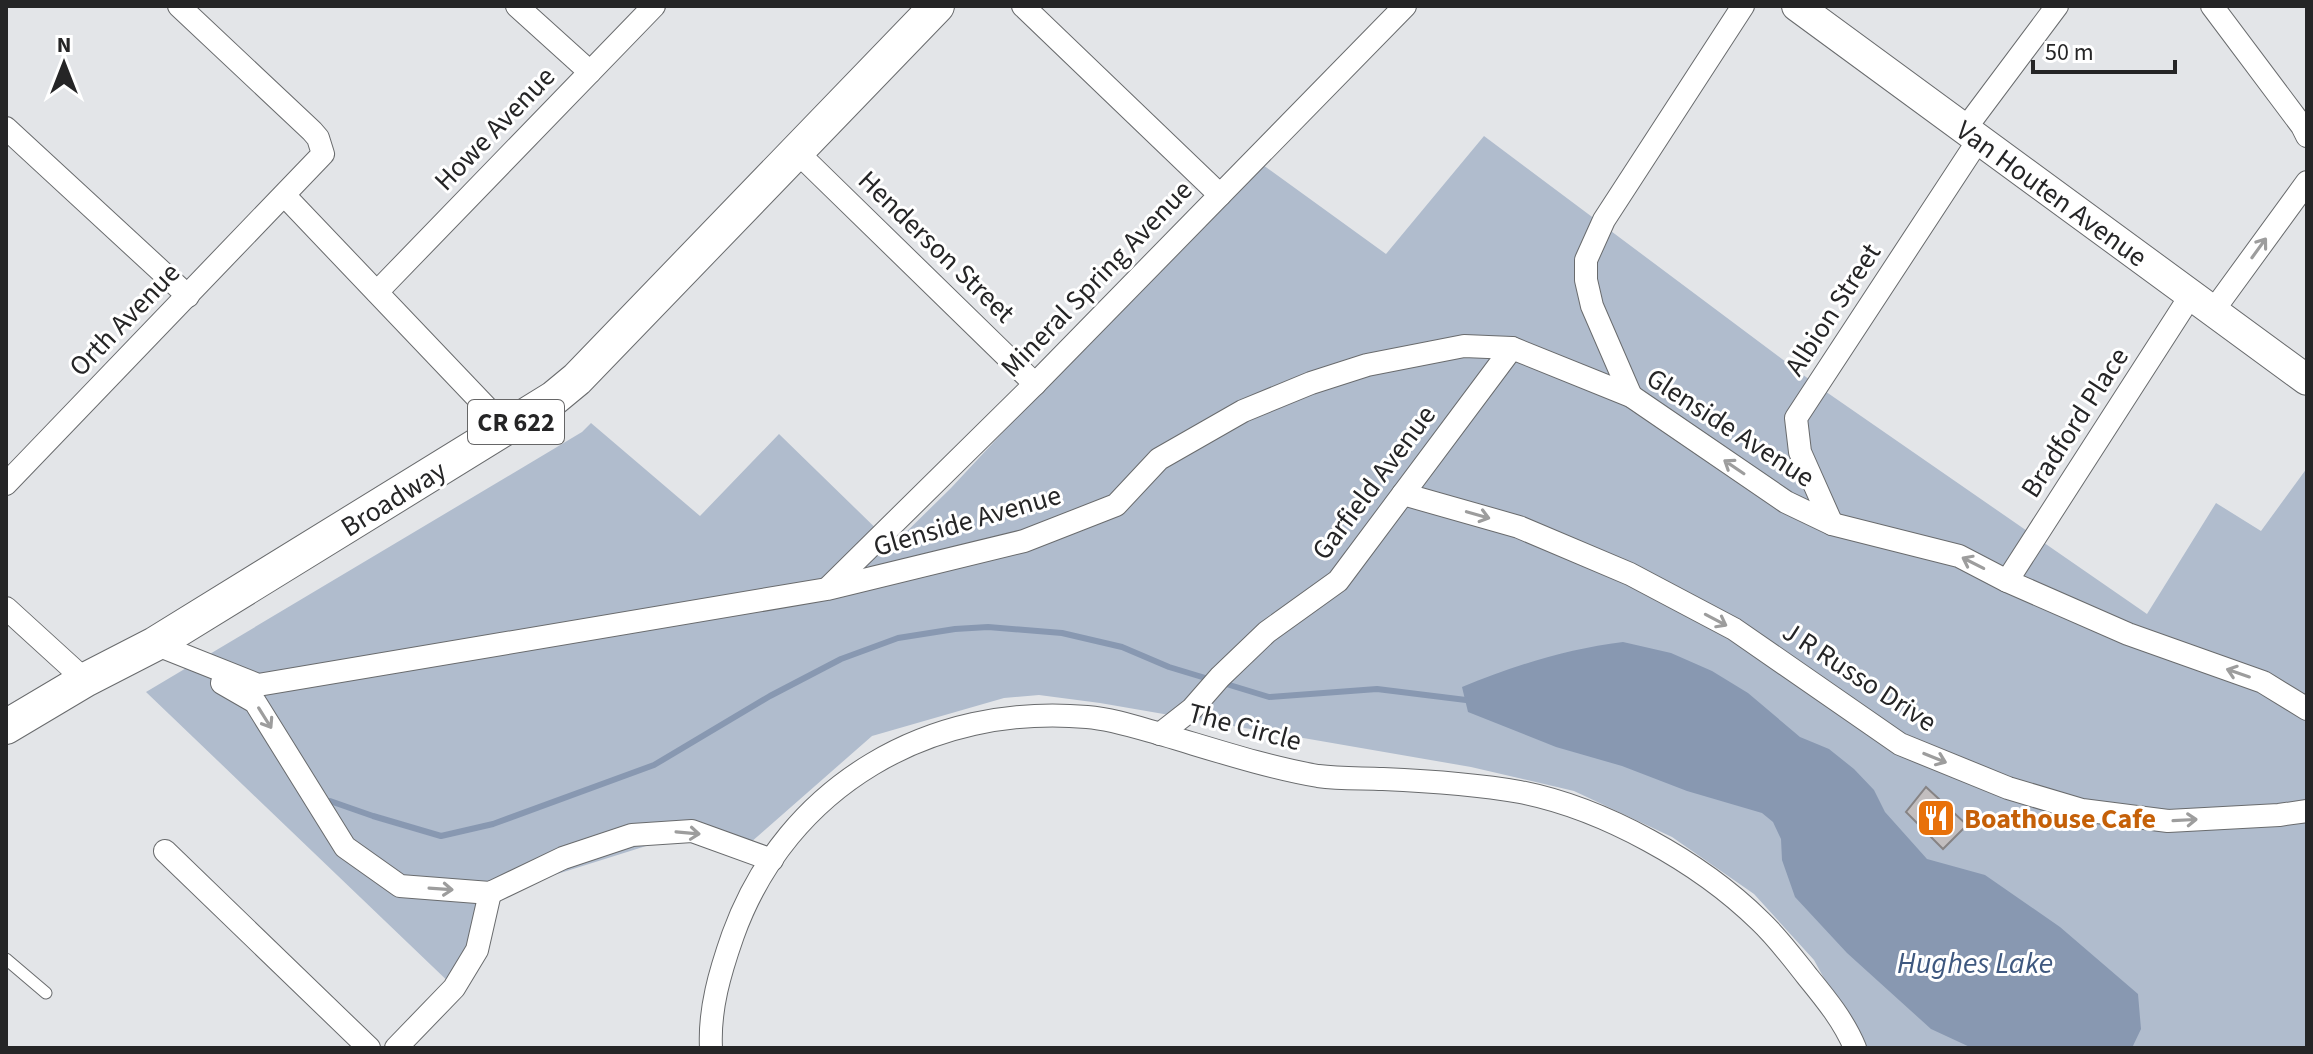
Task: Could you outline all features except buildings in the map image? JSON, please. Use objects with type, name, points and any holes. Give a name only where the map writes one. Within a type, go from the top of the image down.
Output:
[{"type":"main road","name":"Broadway","points":[[6,727],[85,680],[155,644],[554,398],[577,379],[937,6]]},
{"type":"main road","name":"Van Houten Avenue","points":[[1797,6],[2307,380]]},
{"type":"street","name":"Orth Avenue","points":[[6,484],[323,154],[318,138],[179,6]]},
{"type":"street","points":[[517,6],[590,72]]},
{"type":"street","name":"Howe Avenue","points":[[377,292],[654,6]]},
{"type":"street","points":[[1023,6],[1220,195]]},
{"type":"street","name":"Mineral Spring Avenue","points":[[827,589],[1035,384],[1405,6]]},
{"type":"street","points":[[1631,396],[1592,306],[1586,280],[1586,260],[1604,220],[1743,6]]},
{"type":"street","name":"Albion Street","points":[[1832,524],[1800,452],[1796,418],[1972,134],[2057,6]]},
{"type":"street","points":[[2212,6],[2307,136]]},
{"type":"street","points":[[6,128],[188,296]]},
{"type":"street","name":"Henderson Street","points":[[797,152],[1035,384]]},
{"type":"street","name":"Bradford Place","points":[[2007,581],[2202,303],[2307,182]]},
{"type":"street","points":[[285,196],[506,428]]},
{"type":"street","name":"Glenside Avenue","points":[[155,644],[258,685],[827,589],[1024,541],[1116,505],[1159,459],[1243,411],[1311,383],[1412,354],[1464,346],[1512,348],[1631,396],[1786,502],[1832,524],[1959,556],[2007,581],[2128,634],[2263,682],[2307,709]]},
{"type":"street","name":"Garfield Avenue","points":[[1160,734],[1192,709],[1267,632],[1338,581],[1512,348]]},
{"type":"street","name":"J R Russo Drive","points":[[1403,494],[1519,527],[1630,574],[1734,629],[1900,744],[2008,788],[2082,810],[2168,821],[2307,811]]},
{"type":"street","points":[[6,608],[85,680]]},
{"type":"street","points":[[155,644],[255,702],[345,847],[400,886],[490,893],[563,858],[632,835],[692,831],[772,860]]},
{"type":"street","name":"The Circle","points":[[711,1048],[714,1000],[742,915],[772,860],[824,797],[879,758],[954,728],[1015,716],[1050,715],[1091,717],[1317,775],[1449,782],[1525,793],[1611,822],[1686,863],[1760,921],[1829,1004],[1855,1048]]},
{"type":"street","points":[[165,851],[369,1048]]},
{"type":"street","points":[[396,1048],[454,988],[477,950],[490,893]]},
{"type":"lane","points":[[6,959],[46,993]]},
{"type":"shaded area","points":[[1484,136],[1822,389],[2147,614],[2216,503],[2261,531],[2307,468],[2307,1048],[1862,1048],[1814,960],[1754,894],[1672,837],[1574,791],[1471,767],[1039,695],[1004,698],[872,736],[750,843],[681,835],[487,896],[456,989],[146,692],[582,432],[591,423],[700,516],[779,434],[893,545],[951,488],[1256,160],[1386,254]]},
{"type":"water","name":"Hughes Lake","points":[[1623,642],[1671,653],[1712,671],[1748,693],[1800,737],[1829,749],[1854,769],[1874,790],[1885,812],[1927,859],[1985,875],[2060,927],[2138,994],[2141,1029],[2132,1048],[1972,1048],[1931,1029],[1847,953],[1795,897],[1782,860],[1781,839],[1773,822],[1762,813],[1556,747],[1468,712],[1462,687],[1541,659]]},
{"type":"waterway","points":[[330,801],[441,836],[493,824],[654,765],[770,696],[841,659],[898,638],[955,629],[988,627],[1062,633],[1122,647],[1169,667],[1212,680]]},
{"type":"waterway","points":[[1223,683],[1269,697],[1377,689],[1466,700]]},
{"type":"place","name":"Boathouse Cafe","points":[[1936,818]]}]
